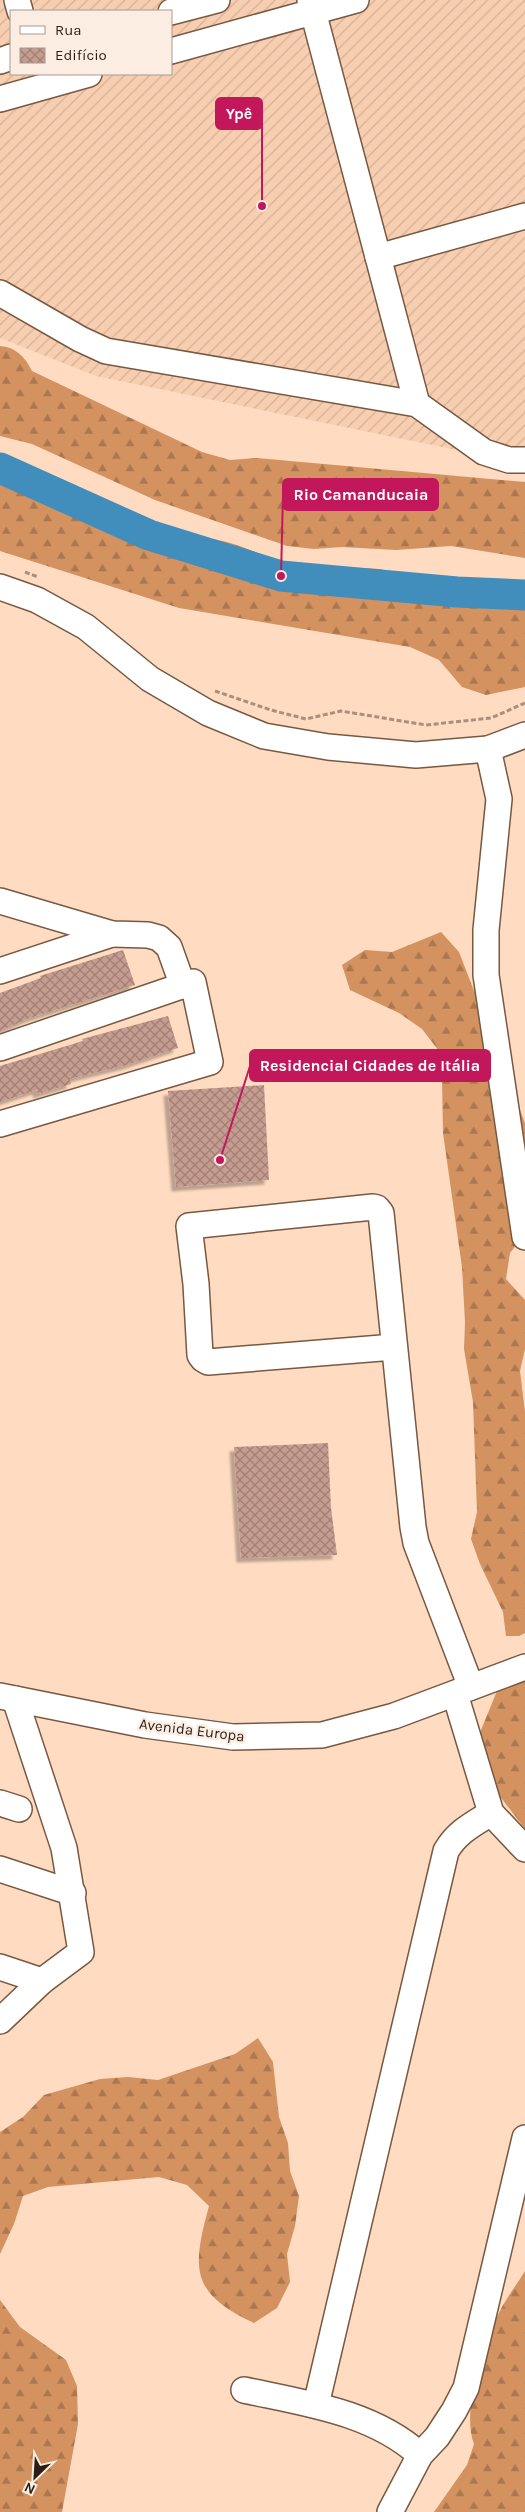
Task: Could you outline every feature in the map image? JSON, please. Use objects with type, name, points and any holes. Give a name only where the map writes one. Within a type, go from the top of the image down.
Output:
[{"type":"street","points":[[172,12],[217,0]]},
{"type":"street","points":[[172,51],[311,5],[351,1]]},
{"type":"street","points":[[311,5],[417,404]]},
{"type":"street","points":[[0,99],[86,75]]},
{"type":"street","points":[[378,257],[525,216]]},
{"type":"street","points":[[0,293],[80,339],[106,351],[417,404],[484,452],[509,460],[525,460]]},
{"type":"street","points":[[8,578],[37,600],[86,627],[150,679],[208,713],[264,736],[328,747],[416,755],[488,749],[525,735]]},
{"type":"street","points":[[488,749],[498,799],[486,930],[486,975],[525,1237]]},
{"type":"street","points":[[0,901],[112,934],[148,935],[159,938],[169,947],[183,986]]},
{"type":"street","points":[[0,971],[112,934]]},
{"type":"street","points":[[0,1048],[193,982],[210,1062],[0,1124]]},
{"type":"street","points":[[394,1347],[208,1362],[200,1354],[196,1284],[189,1226],[377,1208],[380,1212],[416,1543],[463,1690],[491,1813],[525,1849]]},
{"type":"street","name":"Avenida Europa","points":[[8,1698],[145,1725],[233,1737],[322,1735],[394,1716],[525,1667]]},
{"type":"street","points":[[0,2021],[42,1981],[81,1952],[73,1893],[64,1848],[8,1698]]},
{"type":"street","points":[[316,2405],[446,1851],[454,1838],[463,1830],[491,1813]]},
{"type":"street","points":[[0,1869],[73,1893]]},
{"type":"street","points":[[0,1967],[42,1981]]},
{"type":"street","points":[[390,2512],[420,2455],[437,2437],[454,2412],[466,2388],[525,2138]]},
{"type":"street","points":[[244,2390],[316,2405],[381,2427],[404,2440],[420,2455]]},
{"type":"path","points":[[8,578],[32,573],[40,578]]},
{"type":"path","points":[[208,688],[271,710],[306,719],[341,711],[426,725],[491,718],[525,703]]},
{"type":"shaded area","points":[[0,0],[525,0],[525,464],[96,376],[0,338]]},
{"type":"green space","points":[[0,346],[11,348],[19,354],[32,371],[202,452],[230,460],[257,458],[525,482],[525,558],[451,546],[396,550],[342,547],[314,549],[287,546],[155,500],[32,444],[0,436]]},
{"type":"green space","points":[[0,467],[37,479],[108,515],[155,533],[227,542],[276,560],[306,568],[385,570],[410,577],[466,585],[503,596],[525,600],[525,687],[486,695],[462,687],[439,660],[410,647],[179,608],[0,551]]},
{"type":"green space","points":[[441,932],[459,952],[525,1123],[525,1234],[510,1253],[506,1279],[525,1300],[525,1349],[520,1371],[525,1412],[525,1633],[519,1636],[506,1636],[503,1612],[480,1564],[471,1539],[477,1512],[473,1402],[464,1349],[465,1322],[462,1267],[443,1133],[442,1078],[439,1051],[422,1029],[399,1013],[350,990],[342,965],[365,950],[392,952]]},
{"type":"green space","points":[[525,1679],[525,1829],[489,1782],[479,1735],[497,1691]]},
{"type":"green space","points":[[258,2038],[273,2062],[279,2117],[288,2143],[290,2171],[299,2196],[295,2226],[287,2254],[290,2282],[277,2308],[254,2323],[233,2312],[218,2301],[207,2289],[201,2277],[199,2263],[203,2228],[209,2206],[187,2185],[159,2177],[48,2187],[23,2196],[14,2224],[0,2254],[0,2132],[23,2117],[44,2095],[100,2079],[128,2077],[158,2080],[235,2054]]},
{"type":"green space","points":[[525,2271],[525,2512],[434,2512],[467,2465],[474,2444],[470,2415],[481,2362],[500,2311]]},
{"type":"green space","points":[[0,2300],[20,2327],[66,2360],[77,2386],[78,2424],[62,2512],[0,2512]]},
{"type":"building","points":[[123,950],[135,985],[30,1018],[0,1031],[0,993],[41,978],[40,976]]},
{"type":"building","points":[[168,1016],[178,1048],[127,1065],[70,1079],[71,1084],[38,1094],[37,1090],[0,1102],[0,1066],[83,1041],[82,1039]]},
{"type":"building","points":[[264,1085],[269,1180],[176,1187],[168,1091]]},
{"type":"building","points":[[328,1443],[331,1508],[337,1555],[241,1558],[234,1447]]},
{"type":"waterway","points":[[0,468],[149,535],[281,576],[457,592],[525,595]]},
{"type":"place","name":"Ypê","points":[[262,206]]},
{"type":"place","name":"Rio Camanducaia","points":[[281,576]]},
{"type":"place","name":"Residencial Cidades de Itália","points":[[220,1160]]}]
